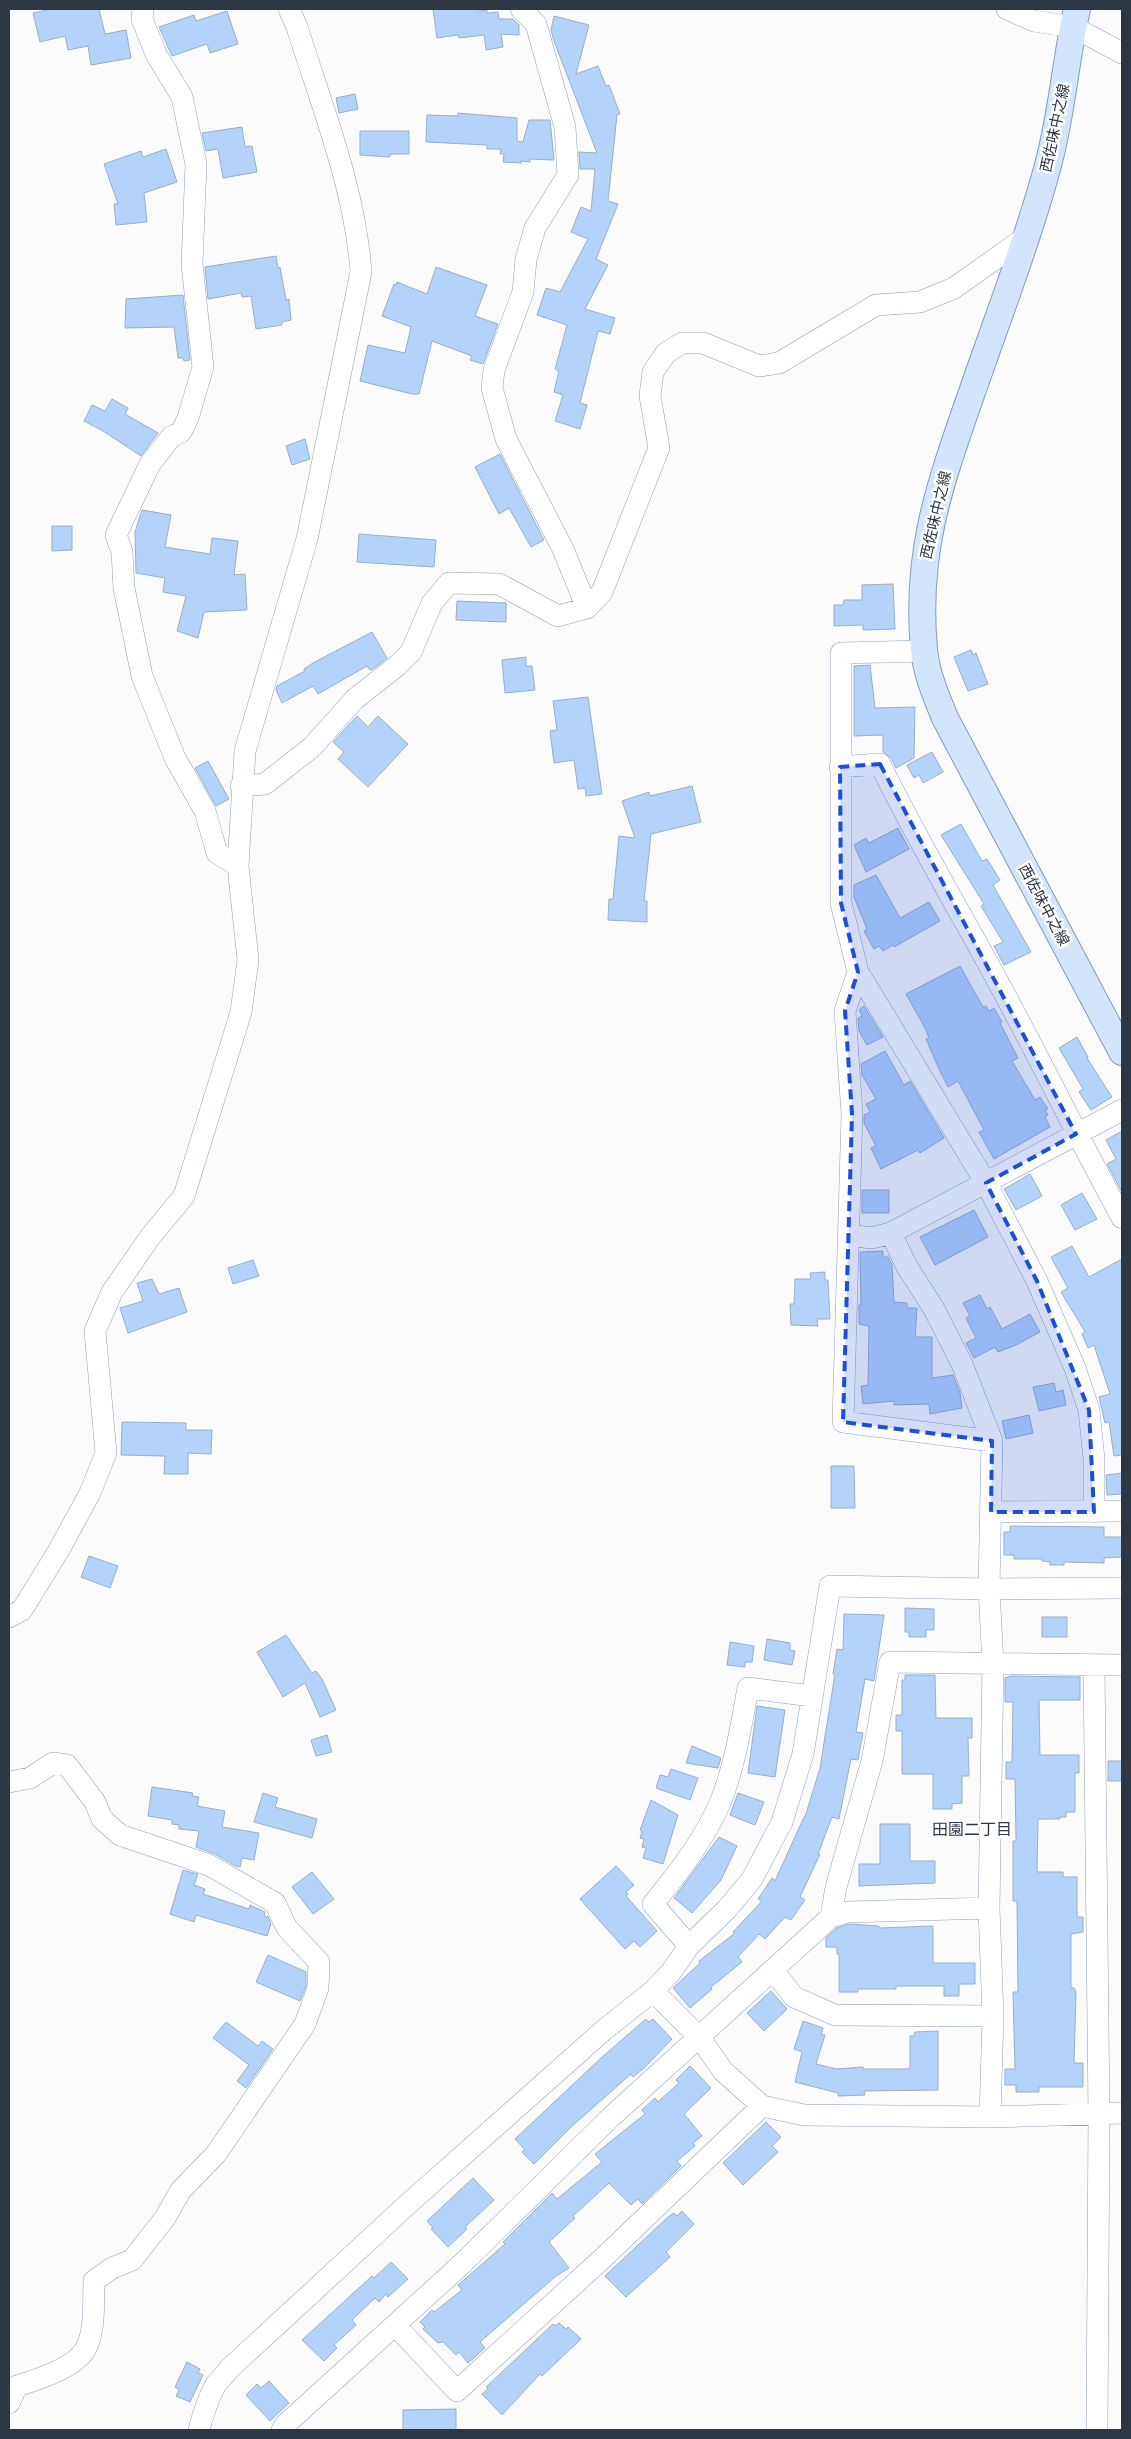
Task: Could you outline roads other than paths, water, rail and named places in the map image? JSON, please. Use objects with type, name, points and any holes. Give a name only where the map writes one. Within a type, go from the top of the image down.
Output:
[{"type":"main road","name":"西佐味中之線","points":[[1075,18],[1062,106],[1047,168],[1026,238],[939,490],[926,545],[922,599],[924,651],[931,682],[945,718],[1122,1052]]},
{"type":"street","points":[[144,9],[142,19],[156,54],[182,96],[196,164],[192,264],[203,367],[188,418],[181,432],[171,436],[150,464],[116,536],[122,552],[124,588],[142,676],[176,758],[205,811],[218,853],[238,866]]},
{"type":"street","points":[[9,1617],[22,1610],[59,1550],[90,1493],[106,1453],[95,1331],[112,1292],[150,1237],[184,1196],[221,1082],[241,1012],[248,960],[238,866],[241,786],[245,751],[307,539],[361,272],[359,236],[350,198],[297,27],[289,9]]},
{"type":"street","points":[[521,9],[536,24],[565,127],[568,175],[535,228],[526,259],[523,292],[494,370],[492,388],[506,439],[563,549],[587,608]]},
{"type":"street","points":[[1006,9],[1034,21],[1075,18],[1122,53]]},
{"type":"street","points":[[241,786],[265,784],[312,747],[355,699],[398,665],[411,652],[432,603],[449,583],[499,584],[558,616],[587,608],[602,592],[659,448],[650,396],[653,372],[666,353],[682,343],[703,343],[759,366],[779,363],[876,305],[920,302],[954,288],[1026,238]]},
{"type":"street","points":[[924,651],[841,652],[841,903],[858,972],[986,1183],[1037,1281],[1075,1368],[1089,1410],[1094,1459],[1094,1512]]},
{"type":"street","points":[[840,766],[880,764],[901,807],[998,981],[1076,1134],[1122,1218]]},
{"type":"street","points":[[858,972],[845,1011],[852,1114],[843,1422],[992,1441]]},
{"type":"street","points":[[848,1235],[872,1238],[891,1234],[1122,1110]]},
{"type":"street","points":[[891,1234],[906,1265],[934,1309],[962,1364],[992,1441],[989,1589],[993,1664],[989,1908],[993,2016],[990,2117]]},
{"type":"street","points":[[991,1512],[1122,1512]]},
{"type":"street","points":[[199,2430],[207,2402],[218,2382],[229,2369],[408,2204],[604,2030],[653,1991],[671,1972],[689,1946],[727,1909],[752,1879],[782,1822],[803,1754],[830,1586],[989,1589],[1122,1588]]},
{"type":"street","points":[[831,1917],[836,1888],[872,1761],[890,1662],[1122,1665]]},
{"type":"street","points":[[1094,1665],[1099,2114],[1098,2430]]},
{"type":"street","points":[[689,1946],[653,1904],[686,1863],[720,1803],[736,1748],[748,1688],[812,1696]]},
{"type":"street","points":[[9,1782],[30,1778],[53,1763],[67,1765],[95,1802],[102,1819],[120,1835],[209,1865],[275,1903],[287,1928],[319,1962],[318,1988],[304,2024],[216,2154],[181,2190],[166,2218],[132,2260],[112,2268],[94,2281],[90,2335],[85,2350],[73,2362],[39,2380],[17,2386],[9,2403]]},
{"type":"street","points":[[282,2430],[286,2424],[463,2263],[611,2118],[831,1917],[847,1912],[989,1908]]},
{"type":"street","points":[[773,1970],[794,1997],[835,2015],[993,2016]]},
{"type":"street","points":[[653,1991],[700,2038],[723,2071],[762,2106],[804,2115],[990,2117],[1122,2113]]},
{"type":"street","points":[[395,2325],[457,2391],[602,2259],[762,2106]]},
{"type":"district","name":"田園二丁目","points":[[972,1830]]}]
